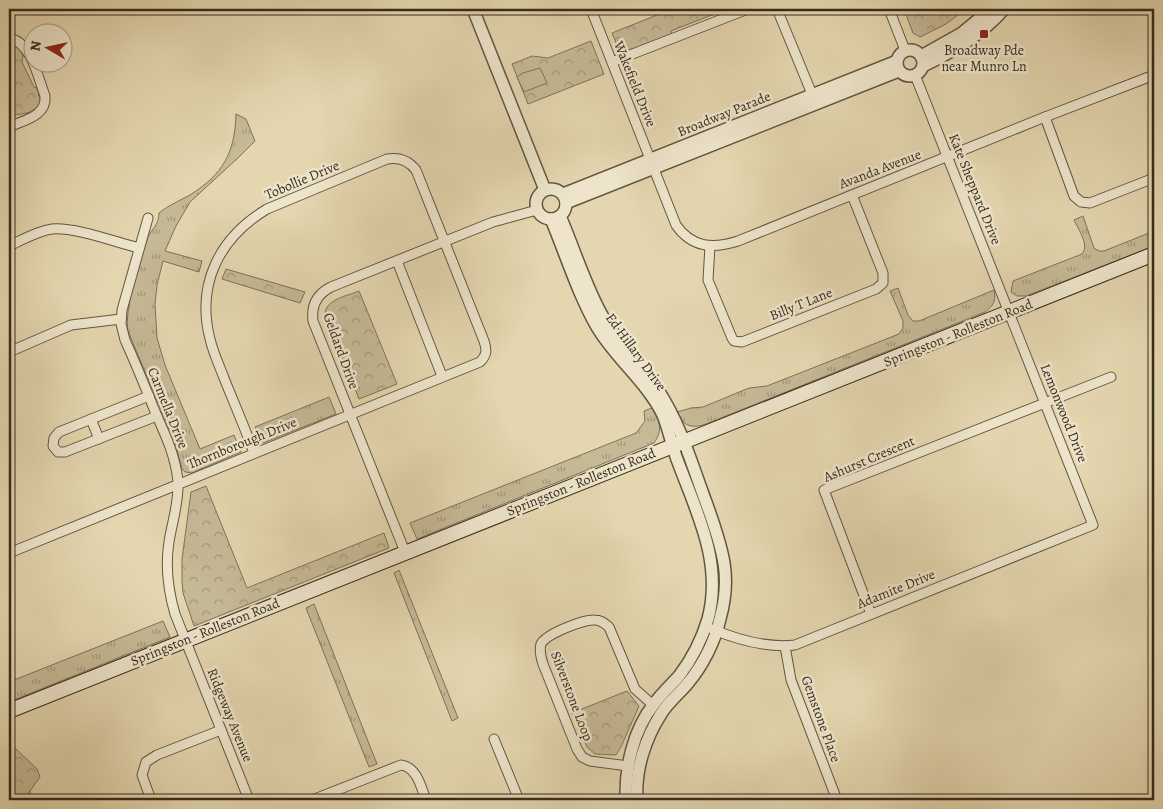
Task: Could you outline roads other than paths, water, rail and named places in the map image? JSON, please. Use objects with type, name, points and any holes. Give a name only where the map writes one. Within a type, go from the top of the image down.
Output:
[{"type":"main road","name":"Springston - Rolleston Road","points":[[9,711],[1154,254]]},
{"type":"street","points":[[473,9],[545,190]]},
{"type":"street","name":"Wakefield Drive","points":[[590,9],[652,164]]},
{"type":"street","points":[[612,62],[748,9]]},
{"type":"street","points":[[777,9],[814,100]]},
{"type":"street","points":[[889,9],[905,50]]},
{"type":"street","points":[[922,61],[912,50],[905,50],[899,54],[898,66],[906,76],[915,76],[920,72],[922,61],[962,33],[991,9]]},
{"type":"street","points":[[922,61],[964,45],[983,30],[1004,9]]},
{"type":"street","points":[[9,38],[19,41],[27,51],[46,102],[38,114],[9,127]]},
{"type":"street","name":"Broadway Parade","points":[[565,199],[898,66]]},
{"type":"street","name":"Avanda Avenue","points":[[710,246],[726,245],[738,241],[1154,75]]},
{"type":"street","name":"Kate Sheppard Drive","points":[[915,76],[1010,312]]},
{"type":"street","points":[[1045,117],[1074,196],[1081,202],[1090,203],[1154,178]]},
{"type":"street","name":"Tobollie Drive","points":[[254,453],[213,351],[207,327],[206,299],[209,281],[216,260],[230,239],[247,222],[277,204],[393,158],[406,162],[416,170],[484,341],[486,348],[484,358]]},
{"type":"street","points":[[652,164],[673,217],[682,232],[694,242],[710,246]]},
{"type":"street","points":[[554,189],[565,199],[564,213],[556,218],[543,217],[537,210],[538,196],[545,190],[554,189]]},
{"type":"street","name":"Billy T Lane","points":[[710,246],[708,280],[732,338],[734,341],[742,342],[876,289],[883,283],[883,273],[852,195]]},
{"type":"street","name":"Geldard Drive","points":[[405,552],[313,321],[312,308],[318,296],[326,290],[493,222],[537,210]]},
{"type":"street","name":"Carmella Drive","points":[[148,218],[138,248],[121,320],[125,340],[172,451],[178,484],[176,508],[168,550],[167,579],[174,614],[185,640]]},
{"type":"street","name":"Ed Hillary Drive","points":[[556,218],[602,316],[672,412],[678,444]]},
{"type":"street","points":[[9,246],[40,232],[60,229],[138,248]]},
{"type":"street","points":[[397,261],[442,376]]},
{"type":"street","name":"Lemonwood Drive","points":[[1010,312],[1092,525]]},
{"type":"street","points":[[9,352],[71,326],[121,320]]},
{"type":"street","name":"Thornborough Drive","points":[[9,553],[480,362],[484,358]]},
{"type":"street","points":[[1045,402],[1111,377]]},
{"type":"street","points":[[149,396],[59,432],[54,438],[53,446],[58,452],[66,452],[157,416]]},
{"type":"street","name":"Ashurst Crescent","points":[[871,614],[824,490],[1045,402]]},
{"type":"street","points":[[91,419],[99,439]]},
{"type":"street","points":[[626,800],[628,766],[637,734],[652,705],[679,676],[691,658],[705,627],[712,593],[712,566],[707,542],[678,444]]},
{"type":"street","points":[[638,800],[637,783],[643,750],[661,713],[689,683],[702,664],[716,631],[725,596],[724,564],[718,537],[678,444]]},
{"type":"street","name":"Adamite Drive","points":[[705,627],[756,643],[785,646],[795,645],[1092,525]]},
{"type":"street","name":"Silverstone Loop","points":[[628,766],[590,761],[582,757],[577,749],[543,664],[540,654],[542,644],[547,637],[582,621],[601,620],[608,627],[635,689],[652,705]]},
{"type":"street","name":"Ridgeway Avenue","points":[[185,640],[249,800]]},
{"type":"street","name":"Gemstone Place","points":[[785,646],[791,680],[837,800]]},
{"type":"street","points":[[151,800],[142,775],[144,766],[149,759],[221,730]]},
{"type":"street","points":[[494,739],[520,800]]},
{"type":"street","points":[[312,800],[402,765],[408,766],[412,770],[426,800]]},
{"type":"place","name":"Broadway Pde near Munro Ln","points":[[984,34]]}]
